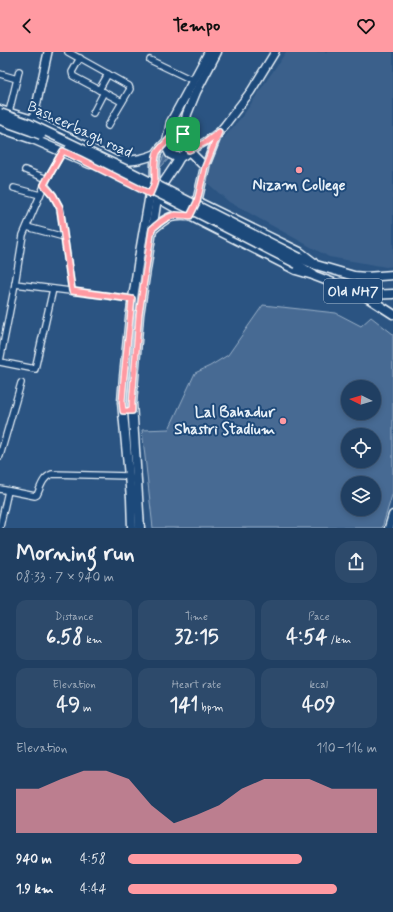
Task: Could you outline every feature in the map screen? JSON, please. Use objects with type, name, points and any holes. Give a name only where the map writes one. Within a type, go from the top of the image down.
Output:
[{"type":"main road","points":[[180,157],[176,157],[168,152],[167,141],[171,122],[209,52]]},
{"type":"main road","points":[[183,134],[187,114],[196,92],[217,52]]},
{"type":"main road","name":"Basheerbagh road","points":[[0,110],[33,120],[300,252],[316,265]]},
{"type":"main road","name":"Old NH7","points":[[0,113],[30,124],[124,169],[298,261],[316,276],[365,295],[393,294]]},
{"type":"main road","name":"Old NH7","points":[[0,120],[31,131],[58,143],[298,261],[354,276],[366,277],[393,275]]},
{"type":"main road","name":"Basheerbagh road","points":[[0,128],[63,151],[154,196],[296,270],[316,276]]},
{"type":"main road","points":[[116,161],[144,159],[156,154],[174,135],[183,134],[190,140],[189,150],[180,157],[159,183],[154,196],[132,299],[122,402],[131,498],[132,528]]},
{"type":"main road","points":[[152,229],[172,216],[190,216],[197,202],[205,167],[189,150]]},
{"type":"main road","points":[[156,154],[155,172],[159,183]]},
{"type":"main road","points":[[140,528],[132,403],[139,315],[152,229],[154,196]]},
{"type":"main road","points":[[365,295],[393,314]]},
{"type":"main road","points":[[123,411],[132,411]]},
{"type":"main road","points":[[389,528],[393,515]]},
{"type":"street","points":[[33,120],[48,52]]},
{"type":"street","points":[[68,52],[129,86],[130,89],[108,126]]},
{"type":"street","points":[[189,150],[206,142],[226,125],[251,91],[275,52]]},
{"type":"street","points":[[80,58],[72,72],[73,76],[122,102]]},
{"type":"street","points":[[150,60],[194,81]]},
{"type":"street","points":[[9,112],[19,71]]},
{"type":"street","points":[[0,74],[17,79]]},
{"type":"street","points":[[93,113],[108,74]]},
{"type":"street","points":[[205,167],[219,132]]},
{"type":"street","points":[[53,289],[35,369],[0,362],[24,235],[46,182],[63,151]]},
{"type":"street","points":[[25,170],[46,182],[60,208],[72,291]]},
{"type":"street","points":[[14,188],[40,195]]},
{"type":"street","points":[[27,227],[64,237]]},
{"type":"street","points":[[15,284],[132,299]]},
{"type":"street","points":[[0,456],[21,383]]},
{"type":"street","points":[[0,489],[35,496],[37,495],[47,476],[52,474],[128,476]]},
{"type":"street","points":[[0,528],[8,491]]},
{"type":"shaded area","name":"Nizam College","points":[[286,52],[393,52],[393,266],[386,267],[329,257],[229,202],[204,180],[205,160],[244,114]]},
{"type":"shaded area","points":[[180,138],[183,143],[182,150],[175,152],[157,171],[170,139]]},
{"type":"shaded area","name":"Lal Bahadur Shastri Stadium","points":[[263,305],[336,313],[361,326],[371,317],[393,334],[393,492],[382,528],[153,528],[142,430],[169,429],[195,373],[228,355]]},
{"type":"place","name":"Nizam College","points":[[299,170]]},
{"type":"place","name":"Lal Bahadur Shastri Stadium","points":[[283,421]]},
{"type":"route","points":[[219,132],[205,167],[197,202],[190,216],[172,216],[152,229],[139,315],[132,411],[123,411],[122,402],[124,377],[132,299],[72,291],[60,208],[53,195],[44,185],[63,151],[150,194],[155,181],[156,154],[174,135],[183,134],[190,140],[189,150],[206,142],[219,132]]}]
